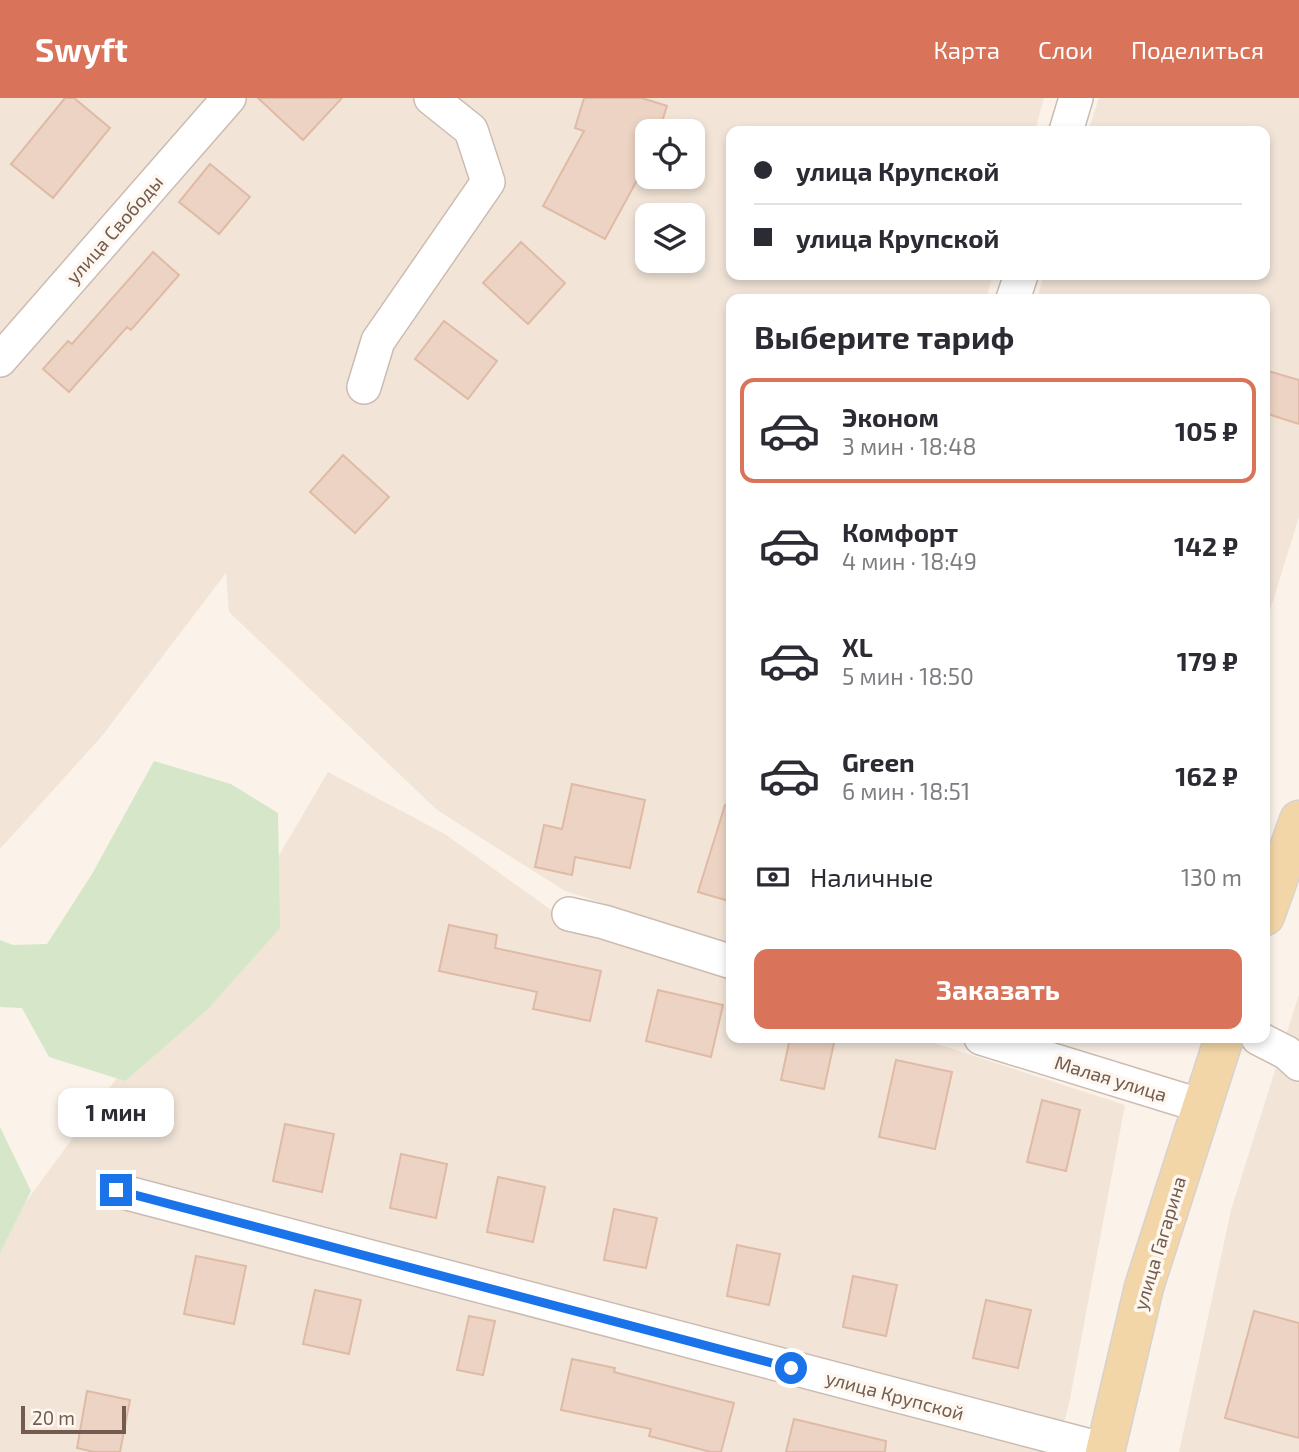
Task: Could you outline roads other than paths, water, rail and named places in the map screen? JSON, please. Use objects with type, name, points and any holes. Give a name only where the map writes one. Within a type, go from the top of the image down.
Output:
[{"type":"main road","points":[[1270,902],[1299,820]]},
{"type":"main road","name":"улица Гагарина","points":[[1105,1451],[1144,1287],[1222,1043]]},
{"type":"street","name":"улица Свободы","points":[[0,360],[229,98]]},
{"type":"street","points":[[364,387],[378,341],[488,181],[471,130],[431,98]]},
{"type":"street","points":[[1068,126],[1076,98]]},
{"type":"street","points":[[569,914],[604,922],[726,960]]},
{"type":"street","name":"Малая улица","points":[[997,1043],[1202,1106]]},
{"type":"street","points":[[1268,1043],[1287,1053],[1299,1064]]},
{"type":"street","name":"улица Крупской","points":[[116,1190],[1105,1451]]}]
